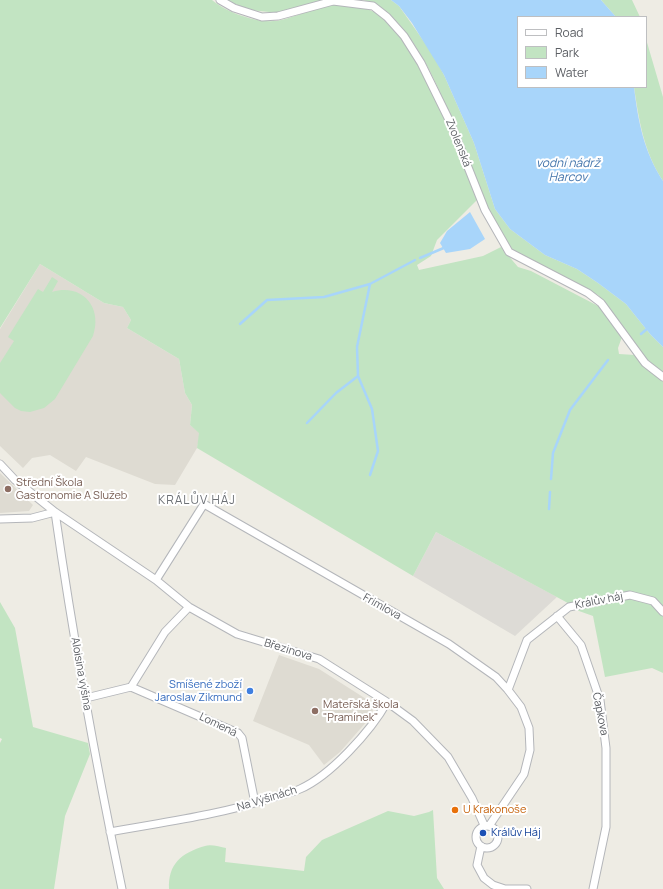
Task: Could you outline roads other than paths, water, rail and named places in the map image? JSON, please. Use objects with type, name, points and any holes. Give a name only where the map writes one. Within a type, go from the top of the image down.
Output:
[{"type":"street","name":"Zvolenská","points":[[220,0],[251,15],[262,17],[278,16],[333,1],[373,6],[384,14],[404,36],[421,63],[450,122],[485,210],[509,252],[588,293],[602,302],[644,363],[663,377]]},
{"type":"street","name":"Březinova","points":[[0,464],[15,480],[55,512],[156,580],[189,607],[237,634],[319,659],[387,702],[413,721],[448,757],[488,823],[496,831],[498,839],[494,846],[485,848],[481,846]]},
{"type":"street","name":"Frimlova","points":[[156,580],[204,504],[449,644],[496,678],[508,690],[521,707],[529,728],[530,750],[524,774],[507,800],[488,823]]},
{"type":"street","points":[[0,519],[32,518],[55,512]]},
{"type":"street","name":"Aloisina výšina","points":[[55,512],[63,570],[110,832],[122,889]]},
{"type":"street","name":"Králův háj","points":[[557,616],[569,606],[630,594],[653,601],[663,612]]},
{"type":"street","points":[[86,698],[131,687],[165,632],[189,607]]},
{"type":"street","points":[[508,690],[527,640],[557,616]]},
{"type":"street","name":"Čapkova","points":[[557,616],[581,645],[600,700],[606,748],[606,827],[593,889]]},
{"type":"street","name":"Lomená","points":[[131,687],[238,733],[242,738],[255,804]]},
{"type":"street","name":"Na Výšinách","points":[[110,832],[240,808],[300,789],[324,775],[348,751],[380,715],[387,702]]},
{"type":"street","points":[[488,823],[476,835],[478,844],[481,846],[477,865],[484,878],[493,885],[505,889],[527,889]]},
{"type":"water","name":"vodní nádrž Harcov","points":[[391,0],[601,0],[615,16],[517,16],[517,88],[634,88],[643,136],[651,159],[663,181],[663,347],[650,334],[626,304],[577,269],[545,255],[510,229],[495,209],[474,143],[444,75],[412,23],[399,6]]},
{"type":"water","points":[[470,212],[485,239],[470,249],[446,253],[440,243],[447,231]]},
{"type":"waterway","points":[[420,258],[446,247]]},
{"type":"waterway","points":[[240,324],[267,300],[324,297],[370,284],[415,260]]},
{"type":"waterway","points":[[307,423],[336,393],[358,376],[357,347],[370,284]]},
{"type":"waterway","points":[[641,334],[648,328]]},
{"type":"waterway","points":[[551,479],[553,453],[570,410],[608,360]]},
{"type":"waterway","points":[[358,376],[372,409],[378,451],[370,475]]},
{"type":"waterway","points":[[549,509],[550,492]]},
{"type":"place","name":"Střední Škola Gastronomie A Služeb","points":[[8,489]]},
{"type":"place","name":"Smíšené zboží Jaroslav Zikmund","points":[[250,691]]},
{"type":"place","name":"Mateřská škola \"Pramínek\"","points":[[315,711]]},
{"type":"place","name":"U Krakonoše","points":[[455,810]]},
{"type":"place","name":"Králův Háj","points":[[483,833]]},
{"type":"district","name":"KRÁLŮV HÁJ","points":[[197,501]]}]
